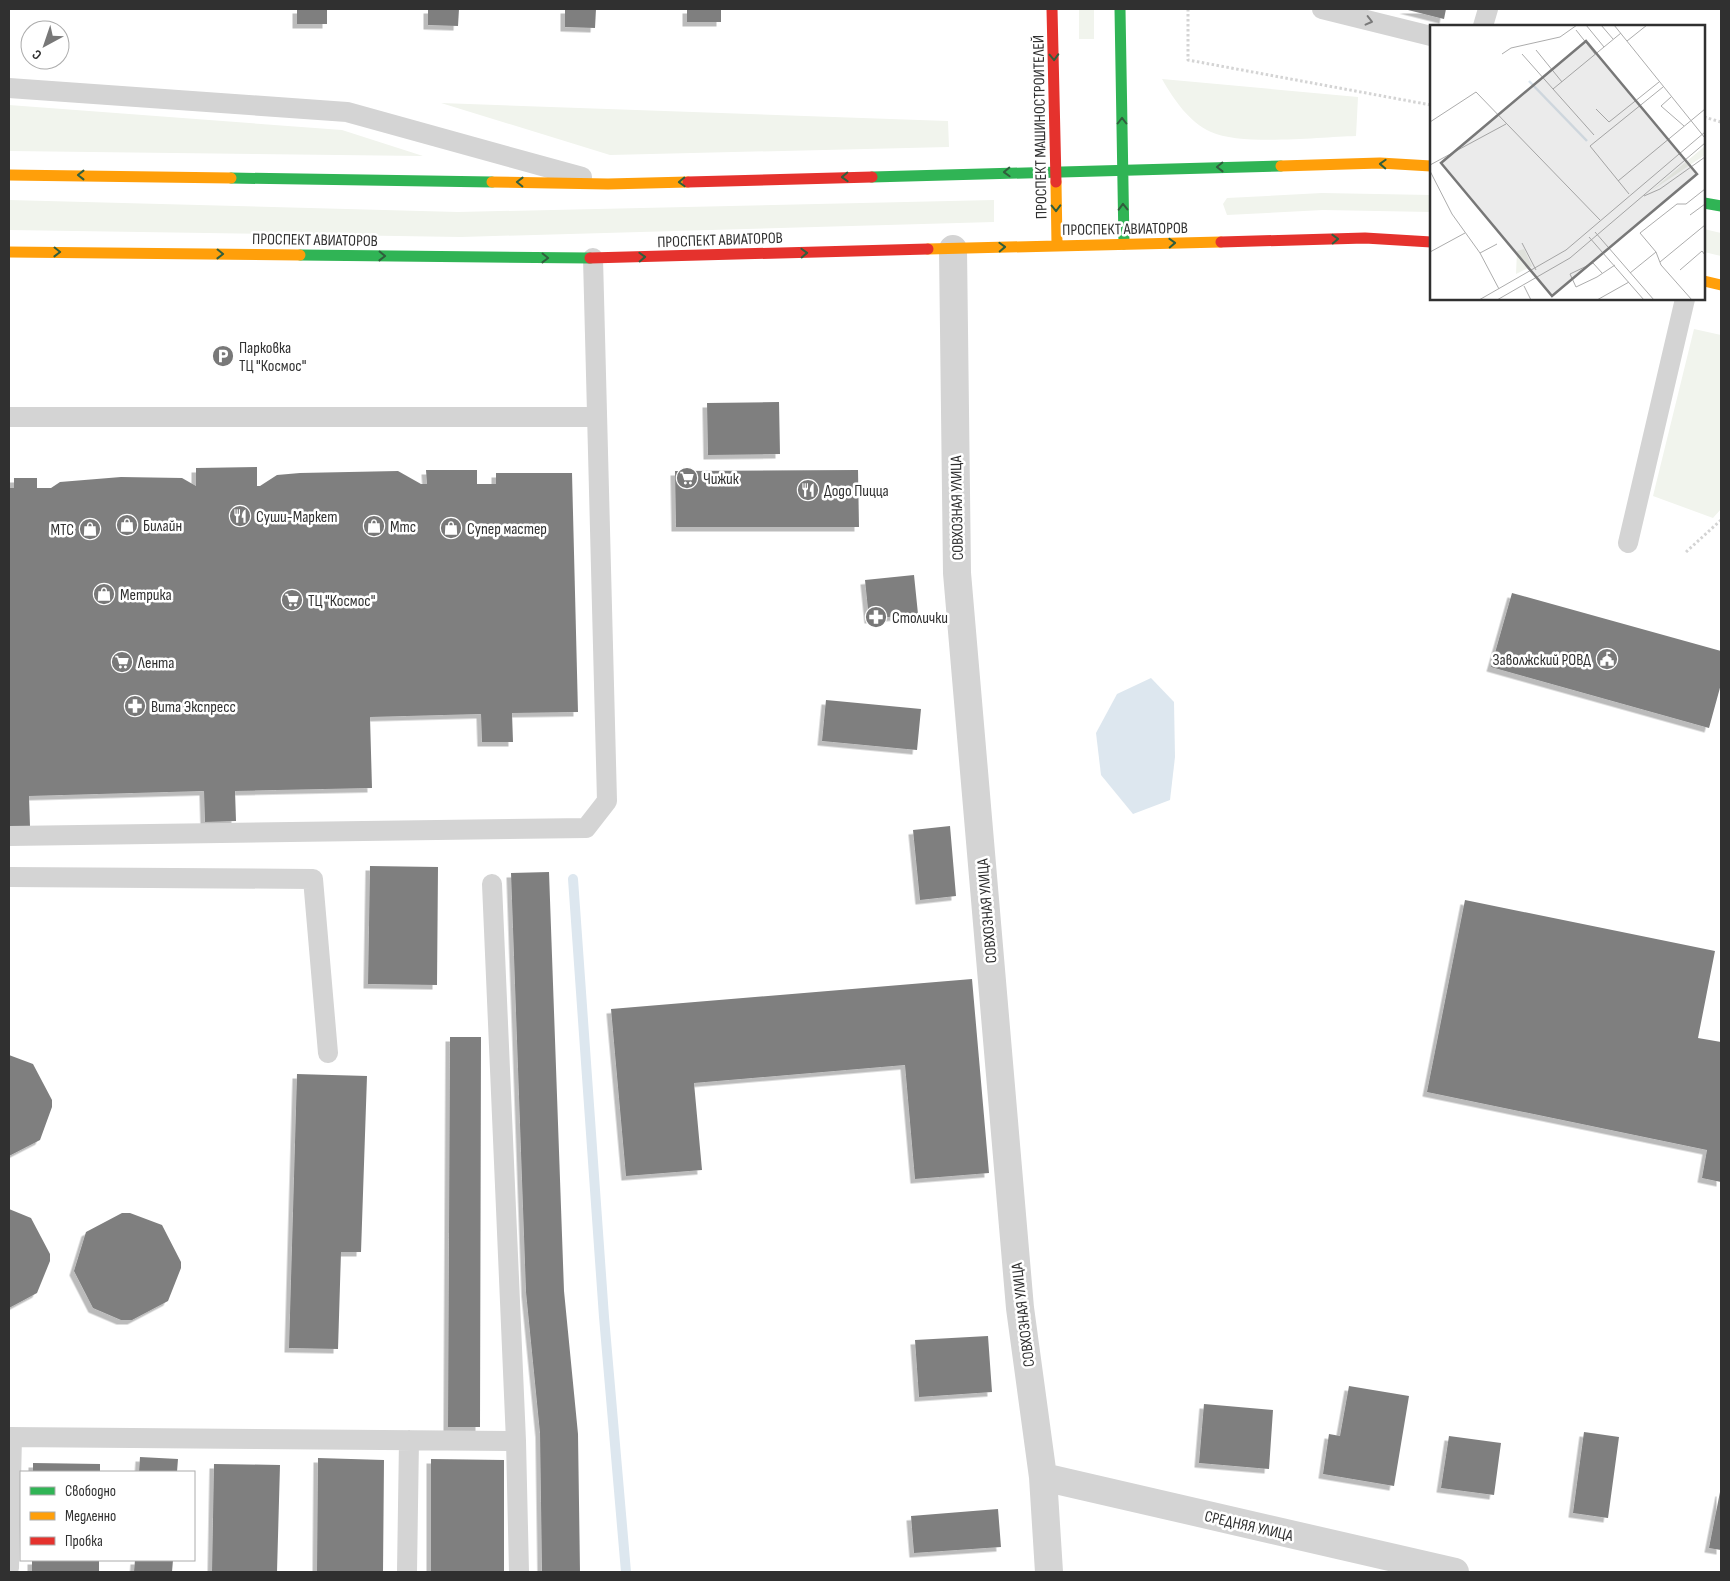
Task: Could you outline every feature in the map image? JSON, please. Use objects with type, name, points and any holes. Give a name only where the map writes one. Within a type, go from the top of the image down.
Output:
[{"type":"main road","name":"ПРОСПЕКТ МАШИНОСТРОИТЕЛЕЙ","points":[[1052,9],[1057,246]]},
{"type":"main road","points":[[1120,9],[1124,244]]},
{"type":"main road","points":[[9,175],[608,184],[1380,163],[1430,166]]},
{"type":"main road","points":[[1705,203],[1721,206]]},
{"type":"main road","name":"ПРОСПЕКТ АВИАТОРОВ","points":[[9,252],[593,258],[1365,238],[1430,242]]},
{"type":"main road","points":[[1705,281],[1721,284]]},
{"type":"street","name":"СОВХОЗНАЯ УЛИЦА","points":[[953,249],[957,573],[1020,1308],[1043,1477],[1049,1572]]},
{"type":"street","name":"СРЕДНЯЯ УЛИЦА","points":[[1043,1477],[1455,1572]]},
{"type":"lane","points":[[1322,9],[1430,36]]},
{"type":"lane","points":[[1482,25],[1488,9]]},
{"type":"lane","points":[[9,88],[347,112],[608,184]]},
{"type":"lane","points":[[9,836],[586,828],[607,801],[593,258]]},
{"type":"lane","points":[[1628,543],[1685,300]]},
{"type":"lane","points":[[9,417],[597,417]]},
{"type":"lane","points":[[9,877],[313,879],[328,1053]]},
{"type":"lane","points":[[492,884],[516,1441],[519,1572]]},
{"type":"lane","points":[[9,1568],[10,1437],[516,1441]]},
{"type":"lane","points":[[407,1572],[409,1440]]},
{"type":"path","points":[[1188,9],[1188,60],[1430,106]]},
{"type":"path","points":[[1705,117],[1721,122]]},
{"type":"path","points":[[1686,552],[1721,520]]},
{"type":"shaded area","points":[[1079,9],[1094,9],[1094,39],[1079,39]]},
{"type":"shaded area","points":[[1162,79],[1358,97],[1356,136],[1261,140],[1224,136],[1203,128],[1189,116]]},
{"type":"shaded area","points":[[441,103],[948,121],[949,147],[610,155]]},
{"type":"shaded area","points":[[9,105],[342,130],[423,156],[9,151]]},
{"type":"shaded area","points":[[1322,193],[1430,195],[1430,212],[1323,210],[1227,215],[1223,204],[1227,198]]},
{"type":"shaded area","points":[[9,200],[458,212],[994,200],[994,222],[461,237],[9,230]]},
{"type":"shaded area","points":[[1705,229],[1721,233],[1721,256],[1705,252]]},
{"type":"shaded area","points":[[1694,329],[1721,335],[1721,509],[1713,518],[1653,496]]},
{"type":"shaded area","points":[[1151,678],[1174,702],[1175,757],[1170,800],[1133,814],[1101,775],[1096,733],[1117,694]]},
{"type":"building","points":[[297,9],[327,9],[327,24],[297,24]]},
{"type":"building","points":[[428,9],[459,9],[458,26],[428,25]]},
{"type":"building","points":[[565,9],[596,9],[595,28],[565,27]]},
{"type":"building","points":[[687,9],[721,9],[721,22],[687,22]]},
{"type":"building","points":[[1404,9],[1446,9],[1444,19]]},
{"type":"building","points":[[779,402],[780,454],[708,455],[707,403]]},
{"type":"building","name":"ТЦ \"Космос\"","points":[[257,467],[257,486],[277,475],[300,473],[398,471],[421,484],[427,484],[426,470],[477,470],[477,484],[496,484],[496,473],[572,473],[578,712],[512,713],[513,742],[482,742],[481,714],[370,717],[372,788],[235,791],[236,821],[205,822],[204,791],[29,796],[30,826],[9,827],[9,488],[14,488],[14,478],[37,478],[37,488],[51,488],[60,482],[121,477],[182,478],[196,486],[196,468]]},
{"type":"building","points":[[858,470],[859,527],[676,527],[675,471]]},
{"type":"building","points":[[914,575],[918,614],[869,619],[865,580]]},
{"type":"building","name":"Заволжский РОВД","points":[[1512,593],[1721,651],[1721,684],[1709,728],[1491,667]]},
{"type":"building","points":[[826,700],[921,709],[917,750],[822,741]]},
{"type":"building","points":[[950,826],[956,896],[920,900],[913,830]]},
{"type":"building","points":[[370,866],[438,867],[437,985],[368,984]]},
{"type":"building","points":[[549,872],[564,1291],[578,1434],[580,1572],[542,1572],[540,1433],[526,1292],[511,873]]},
{"type":"building","points":[[1465,900],[1715,951],[1698,1038],[1721,1042],[1721,1182],[1702,1178],[1707,1150],[1427,1092]]},
{"type":"building","points":[[972,979],[989,1173],[915,1179],[905,1065],[694,1083],[702,1170],[626,1176],[611,1009]]},
{"type":"building","points":[[450,1037],[481,1037],[480,1427],[448,1427]]},
{"type":"building","points":[[9,1055],[33,1064],[52,1100],[52,1107],[40,1140],[9,1156]]},
{"type":"building","points":[[297,1074],[367,1076],[361,1252],[341,1252],[338,1349],[289,1348]]},
{"type":"building","points":[[9,1209],[31,1218],[50,1254],[50,1261],[37,1293],[9,1308]]},
{"type":"building","points":[[122,1213],[130,1213],[162,1225],[181,1262],[181,1268],[168,1301],[132,1320],[121,1320],[93,1308],[74,1271],[86,1232]]},
{"type":"building","points":[[988,1336],[992,1392],[919,1397],[915,1340]]},
{"type":"building","points":[[1349,1386],[1409,1396],[1394,1486],[1323,1474],[1329,1434],[1340,1436]]},
{"type":"building","points":[[1204,1404],[1273,1410],[1269,1469],[1199,1463]]},
{"type":"building","points":[[1584,1432],[1619,1437],[1608,1518],[1573,1513]]},
{"type":"building","points":[[1449,1436],[1501,1443],[1494,1495],[1441,1488]]},
{"type":"building","points":[[140,1457],[178,1459],[177,1471],[139,1471]]},
{"type":"building","points":[[318,1458],[384,1460],[383,1572],[317,1572]]},
{"type":"building","points":[[431,1459],[504,1460],[504,1572],[431,1572]]},
{"type":"building","points":[[33,1463],[100,1464],[100,1471],[33,1471]]},
{"type":"building","points":[[214,1464],[280,1465],[277,1572],[212,1572]]},
{"type":"building","points":[[1721,1492],[1721,1550],[1709,1548]]},
{"type":"building","points":[[998,1509],[1001,1547],[914,1553],[911,1516]]},
{"type":"building","points":[[32,1561],[99,1561],[99,1572],[32,1572]]},
{"type":"building","points":[[135,1561],[173,1561],[172,1572],[134,1572]]},
{"type":"waterway","points":[[573,879],[604,1317],[626,1572]]},
{"type":"traffic: fast","points":[[1120,9],[1124,244]]},
{"type":"traffic: fast","points":[[872,177],[1281,166]]},
{"type":"traffic: fast","points":[[231,178],[492,182]]},
{"type":"traffic: fast","points":[[1705,203],[1721,206]]},
{"type":"traffic: fast","points":[[300,255],[590,258]]},
{"type":"traffic: slow","points":[[1281,166],[1380,163],[1430,166]]},
{"type":"traffic: slow","points":[[9,175],[231,178]]},
{"type":"traffic: slow","points":[[492,182],[608,184],[688,182]]},
{"type":"traffic: slow","points":[[1056,182],[1057,245]]},
{"type":"traffic: slow","points":[[928,249],[1221,242]]},
{"type":"traffic: slow","points":[[9,252],[300,255]]},
{"type":"traffic: slow","points":[[1705,281],[1721,285]]},
{"type":"traffic: jam","points":[[1052,9],[1056,182]]},
{"type":"traffic: jam","points":[[688,182],[872,177]]},
{"type":"traffic: jam","points":[[1221,242],[1365,238],[1430,242]]},
{"type":"traffic: jam","points":[[590,258],[928,249]]},
{"type":"place","name":"Парковка ТЦ \"Космос\"","points":[[223,356]]},
{"type":"place","name":"Чижик","points":[[687,478]]},
{"type":"place","name":"Додо Пицца","points":[[808,490]]},
{"type":"place","name":"Суши-Маркет","points":[[240,516]]},
{"type":"place","name":"Билайн","points":[[127,525]]},
{"type":"place","name":"Мтс","points":[[374,526]]},
{"type":"place","name":"Супер мастер","points":[[451,528]]},
{"type":"place","name":"МТС","points":[[90,529]]},
{"type":"place","name":"Метрика","points":[[104,594]]},
{"type":"place","name":"ТЦ \"Космос\"","points":[[292,600]]},
{"type":"place","name":"Столички","points":[[876,617]]},
{"type":"place","name":"Заволжский РОВД","points":[[1607,659]]},
{"type":"place","name":"Лента","points":[[122,662]]},
{"type":"place","name":"Вита Экспресс","points":[[135,706]]}]
